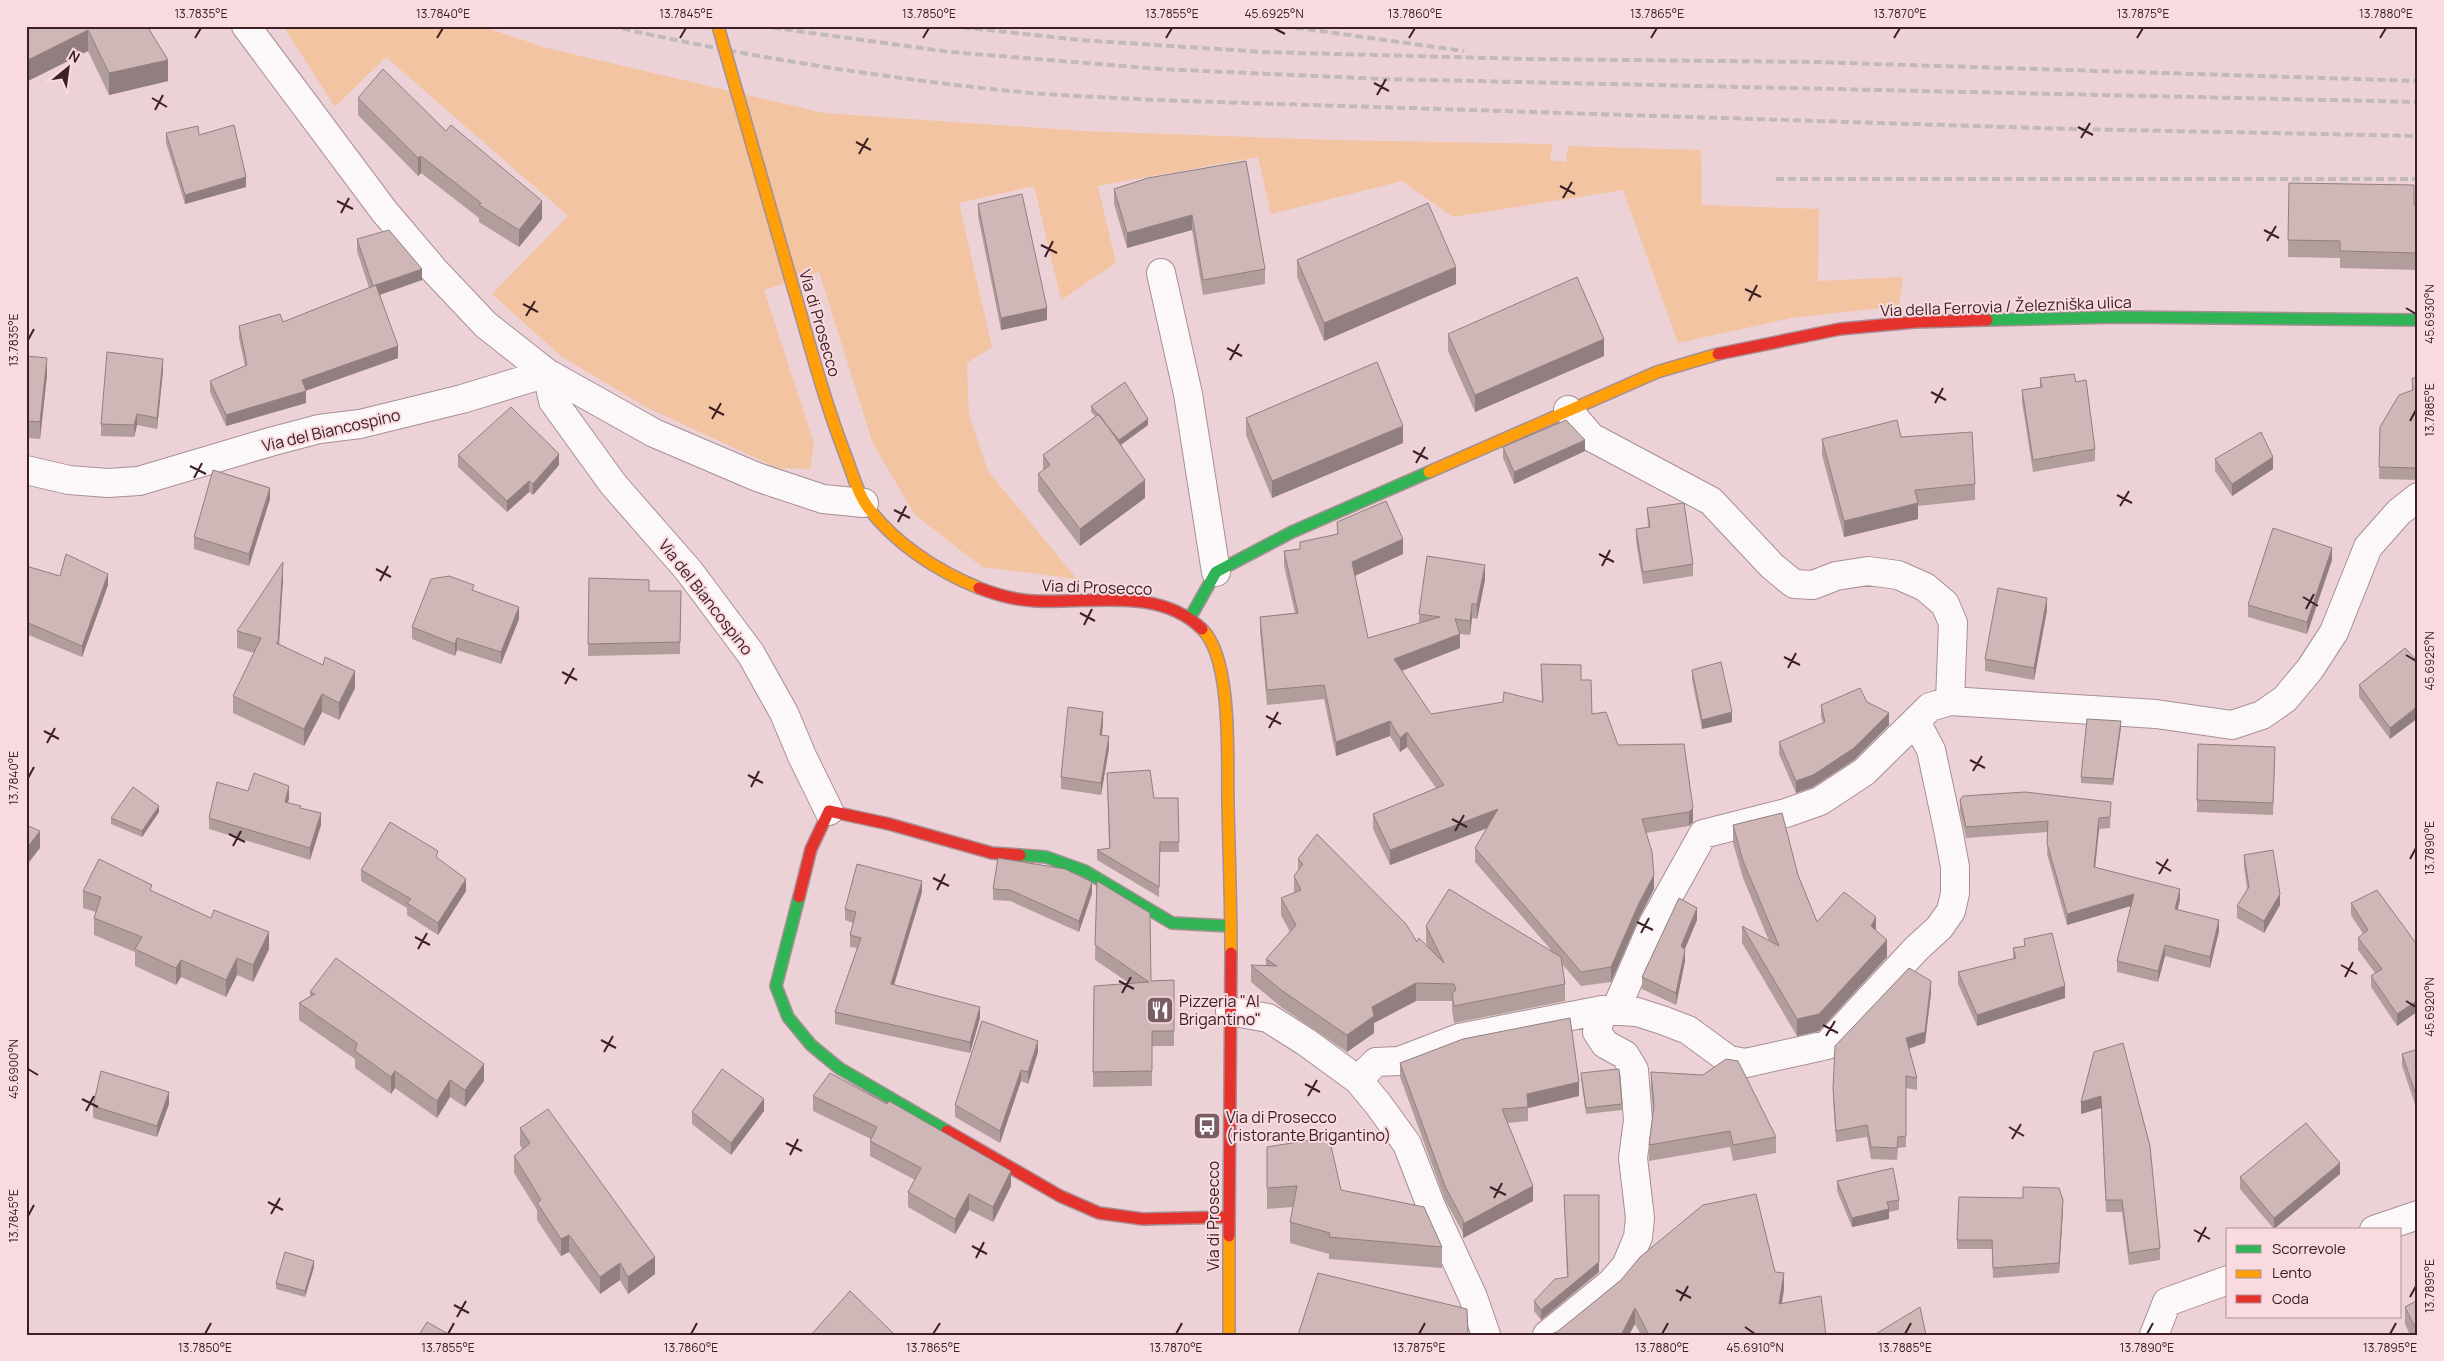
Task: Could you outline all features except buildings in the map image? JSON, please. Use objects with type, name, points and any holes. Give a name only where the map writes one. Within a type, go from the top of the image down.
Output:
[{"type":"street","points":[[246,26],[384,211],[434,270],[486,325],[547,373],[654,433],[757,478],[823,500],[864,503]]},
{"type":"street","name":"Via di Prosecco","points":[[718,26],[832,422],[864,503],[877,520],[917,553],[963,583],[1011,598],[1057,602],[1104,600],[1146,602],[1179,611],[1191,616],[1206,634],[1216,656],[1222,682],[1227,759],[1230,926],[1229,1335]]},
{"type":"street","points":[[1161,273],[1188,394],[1216,572],[1191,616]]},
{"type":"street","name":"Via della Ferrovia / Železniška ulica","points":[[1216,572],[1292,532],[1568,410],[1657,372],[1730,350],[1840,329],[1915,322],[2109,318],[2418,320]]},
{"type":"street","name":"Via del Biancospino","points":[[26,470],[69,480],[108,483],[139,481],[319,429],[370,422],[462,399],[547,373],[553,401],[613,484],[689,571],[751,654],[784,714],[829,811]]},
{"type":"street","points":[[1568,410],[1591,436],[1711,501],[1772,566],[1794,584],[1813,585],[1836,576],[1868,571],[1898,575],[1925,586],[1945,604],[1953,623],[1950,701]]},
{"type":"street","points":[[1547,1335],[1611,1283],[1626,1266],[1638,1237],[1640,1218],[1633,1158],[1638,1120],[1634,1070],[1625,1055],[1605,1044],[1597,1032],[1653,924],[1703,834],[1786,813],[1820,801],[1864,772],[1930,707],[1950,701],[2156,714],[2232,725],[2262,715],[2286,699],[2310,669],[2334,632],[2368,547],[2399,512],[2418,497]]},
{"type":"street","points":[[1358,1080],[1376,1062],[1399,1061],[1459,1038],[1609,1010],[1637,1012],[1688,1030],[1729,1060],[1746,1063],[1827,1045],[1917,948],[1939,928],[1951,910],[1955,893],[1955,867],[1931,750],[1916,722]]},
{"type":"street","points":[[1229,1217],[1143,1219],[1099,1213],[1060,1196],[839,1068],[811,1045],[788,1017],[776,986],[811,849],[829,811],[889,824],[992,853],[1046,857],[1085,871],[1172,923],[1230,926]]},
{"type":"street","points":[[1230,1011],[1268,1018],[1358,1080],[1407,1144],[1432,1206],[1473,1297],[1486,1335]]},
{"type":"street","points":[[2380,1228],[2418,1215]]},
{"type":"street","points":[[2154,1335],[2167,1302],[2226,1281]]},
{"type":"shaded area","points":[[283,26],[481,26],[547,48],[824,113],[1083,131],[1333,140],[1553,144],[1550,160],[1566,162],[1568,146],[1701,150],[1702,205],[1819,209],[1818,281],[1903,277],[1899,306],[1791,318],[1678,343],[1623,190],[1453,217],[1402,181],[1271,214],[1258,157],[1098,186],[1116,263],[1061,300],[1034,186],[959,203],[992,347],[967,363],[969,415],[988,471],[1077,579],[982,567],[915,515],[873,444],[819,272],[764,290],[814,443],[810,469],[777,468],[646,407],[561,356],[492,294],[568,216],[386,57],[335,107]]},
{"type":"railway","points":[[611,26],[760,56],[860,72],[1028,93],[1154,100],[2070,129],[2418,136]]},
{"type":"railway","points":[[761,26],[950,52],[1160,69],[1383,79],[2418,102]]},
{"type":"railway","points":[[951,26],[1080,40],[1263,52],[1526,59],[1814,62],[2418,81]]},
{"type":"railway","points":[[1284,26],[1464,51]]},
{"type":"railway","points":[[1378,26],[1449,27]]},
{"type":"railway","points":[[1776,179],[2418,179]]},
{"type":"traffic: fast","points":[[1987,320],[2119,317],[2418,320]]},
{"type":"traffic: fast","points":[[1191,616],[1216,572],[1292,532],[1429,472]]},
{"type":"traffic: fast","points":[[1020,855],[1046,857],[1085,871],[1172,923],[1230,926]]},
{"type":"traffic: fast","points":[[799,897],[776,986],[788,1017],[811,1045],[839,1068],[947,1131]]},
{"type":"traffic: slow","points":[[718,26],[791,280]]},
{"type":"traffic: slow","points":[[791,280],[830,411],[854,481],[863,500],[878,519],[903,544],[932,564],[979,588]]},
{"type":"traffic: slow","points":[[1429,472],[1657,372],[1718,354]]},
{"type":"traffic: slow","points":[[1202,629],[1212,643],[1224,686],[1228,738],[1231,953]]},
{"type":"traffic: slow","points":[[1229,1236],[1229,1335]]},
{"type":"traffic: jam","points":[[1718,354],[1840,329],[1915,322],[1987,320]]},
{"type":"traffic: jam","points":[[979,588],[1006,597],[1028,600],[1123,600],[1144,602],[1165,607],[1184,616],[1202,629]]},
{"type":"traffic: jam","points":[[799,897],[811,849],[829,811],[889,824],[992,853],[1020,855]]},
{"type":"traffic: jam","points":[[1229,1236],[1231,953]]},
{"type":"traffic: jam","points":[[947,1131],[1060,1196],[1099,1213],[1143,1219],[1229,1217]]},
{"type":"place","name":"Pizzeria \"Al Brigantino\"","points":[[1160,1010]]},
{"type":"place","name":"Via di Prosecco (ristorante Brigantino)","points":[[1207,1126]]}]
